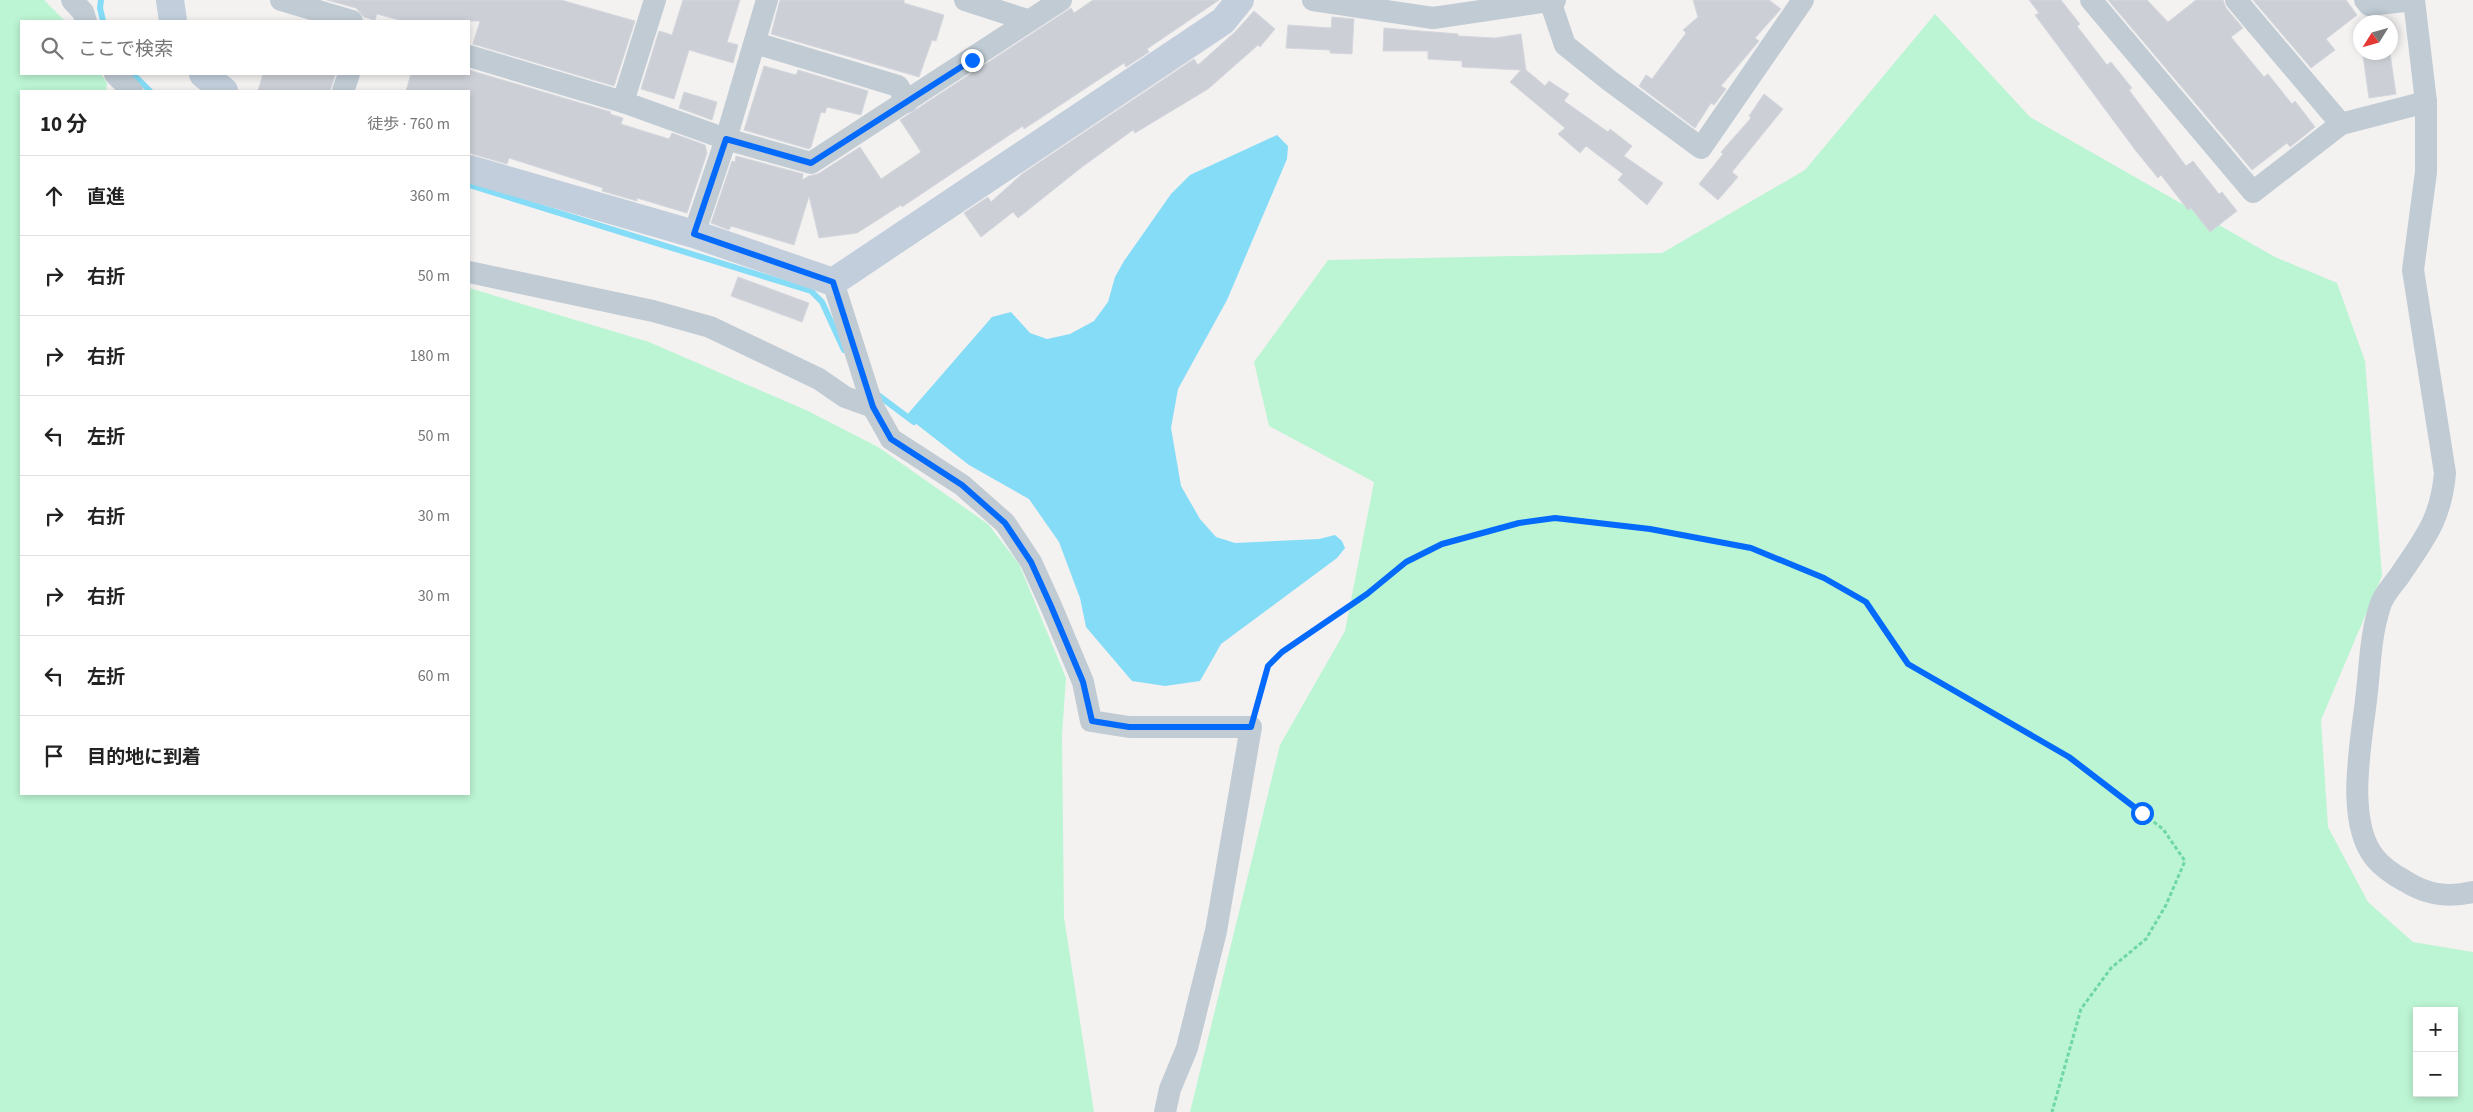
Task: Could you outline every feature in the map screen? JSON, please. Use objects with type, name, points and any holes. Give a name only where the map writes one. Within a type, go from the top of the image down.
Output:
[{"type":"street","points":[[72,0],[83,12],[86,20]]},
{"type":"street","points":[[170,0],[173,20]]},
{"type":"street","points":[[281,0],[349,20]]},
{"type":"street","points":[[694,234],[726,139],[767,0]]},
{"type":"street","points":[[964,0],[1027,20]]},
{"type":"street","points":[[470,56],[623,102],[726,139],[811,163],[907,102],[1027,20],[1060,0]]},
{"type":"street","points":[[833,282],[1223,21],[1240,0]]},
{"type":"street","points":[[1313,0],[1433,18],[1552,0],[1565,45],[1701,148],[1803,0]]},
{"type":"street","points":[[2090,0],[2253,192],[2341,124],[2426,102]]},
{"type":"street","points":[[2236,0],[2341,124]]},
{"type":"street","points":[[2365,0],[2369,5],[2414,0],[2426,102],[2426,172],[2413,270],[2445,473],[2443,498],[2431,530],[2380,604],[2378,610],[2361,751],[2358,815],[2364,838],[2375,858],[2391,874],[2412,886],[2437,895],[2456,896],[2473,892]]},
{"type":"street","points":[[623,102],[648,2]]},
{"type":"street","points":[[755,43],[898,86],[907,102]]},
{"type":"street","points":[[116,75],[131,90]]},
{"type":"street","points":[[204,75],[223,90]]},
{"type":"street","points":[[343,90],[349,75]]},
{"type":"street","points":[[470,169],[694,234],[833,282]]},
{"type":"street","points":[[470,272],[653,311],[710,327],[819,379],[845,397],[873,407]]},
{"type":"street","points":[[833,282],[873,407],[891,439],[962,485],[1005,523],[1031,562],[1051,606],[1083,682],[1092,721],[1129,727],[1251,727],[1216,931],[1187,1048],[1170,1089],[1165,1112]]},
{"type":"path","points":[[1251,727],[1268,666],[1282,652],[1367,594],[1406,562],[1442,544],[1519,523],[1555,518],[1650,529],[1751,548],[1824,578],[1866,602],[1908,664],[2069,757],[2162,829],[2185,861],[2166,905],[2146,940],[2111,968],[2082,1009],[2052,1112]]},
{"type":"green space","points":[[0,0],[44,0],[64,20],[20,20],[20,75],[102,75],[107,83],[106,90],[20,90],[20,795],[470,795],[470,288],[649,342],[808,411],[878,447],[988,524],[1019,564],[1066,678],[1062,735],[1064,917],[1094,1112],[0,1112]]},
{"type":"green space","points":[[1935,14],[2030,117],[2275,257],[2337,283],[2365,361],[2382,576],[2321,720],[2328,827],[2368,902],[2413,942],[2473,952],[2473,1112],[1190,1112],[1280,745],[1345,631],[1374,482],[1269,426],[1254,362],[1328,260],[1662,253],[1805,170]]},
{"type":"water","points":[[1277,135],[1288,146],[1287,159],[1227,300],[1178,389],[1171,428],[1181,486],[1200,519],[1216,537],[1235,543],[1319,539],[1335,535],[1342,541],[1345,548],[1337,558],[1221,644],[1200,681],[1165,686],[1132,681],[1086,627],[1080,598],[1059,542],[1029,499],[969,465],[906,416],[992,317],[1011,312],[1030,333],[1047,339],[1070,334],[1094,321],[1108,302],[1115,277],[1124,261],[1171,194],[1190,175]]},
{"type":"building","points":[[327,0],[561,0],[635,21],[614,86],[473,44],[480,21],[399,20],[377,14],[375,20],[364,17],[356,8]]},
{"type":"building","points":[[683,0],[740,0],[727,42],[738,45],[733,63],[689,50],[674,99],[641,89],[659,31],[672,35]]},
{"type":"building","points":[[780,0],[904,0],[904,3],[944,15],[936,41],[932,40],[919,77],[771,34]]},
{"type":"building","points":[[1093,0],[1219,0],[1147,49],[1149,52],[1126,67],[1124,63],[1024,129],[1023,126],[902,207],[901,205],[857,233],[819,238],[809,196],[794,245],[731,226],[729,230],[711,223],[732,161],[735,162],[736,156],[803,174],[802,180],[818,174],[860,147],[881,179],[921,152],[900,120],[1071,8],[1074,13]]},
{"type":"building","points":[[1693,0],[1769,0],[1781,9],[1755,38],[1759,41],[1721,86],[1726,89],[1714,105],[1711,103],[1695,128],[1639,86],[1646,75],[1652,79],[1686,33],[1683,30],[1698,17]]},
{"type":"building","points":[[2029,0],[2061,0],[2080,24],[2077,26],[2107,65],[2111,62],[2132,88],[2129,90],[2186,166],[2193,161],[2219,194],[2222,192],[2237,211],[2210,232],[2191,208],[2188,210],[2161,175],[2158,178],[2136,151],[2035,15],[2039,13]]},
{"type":"building","points":[[2108,0],[2147,0],[2168,22],[2196,0],[2223,0],[2226,8],[2243,28],[2231,37],[2264,77],[2268,74],[2292,104],[2295,101],[2315,127],[2290,147],[2287,143],[2252,170]]},
{"type":"building","points":[[2253,0],[2346,0],[2357,15],[2353,15],[2353,18],[2326,39],[2335,50],[2311,68]]},
{"type":"building","points":[[1254,11],[1275,29],[1260,47],[1258,45],[1208,89],[1135,133],[1133,130],[1082,167],[1018,218],[1013,212],[981,237],[964,213],[988,197],[991,202],[1022,174],[1194,59],[1198,65],[1236,31]]},
{"type":"building","points":[[1332,17],[1354,19],[1352,54],[1330,53],[1330,50],[1286,48],[1288,25],[1331,28]]},
{"type":"building","points":[[1384,28],[1495,38],[1521,34],[1526,70],[1545,86],[1549,81],[1569,94],[1564,101],[1608,132],[1610,129],[1632,146],[1624,156],[1663,183],[1647,205],[1618,180],[1623,174],[1586,146],[1580,153],[1558,134],[1565,128],[1510,82],[1521,70],[1462,67],[1462,61],[1428,59],[1428,51],[1383,51]]},
{"type":"building","points":[[2364,60],[2391,60],[2396,94],[2369,98]]},
{"type":"building","points":[[764,66],[796,75],[798,70],[868,91],[861,115],[827,107],[825,113],[821,112],[809,149],[744,130]]},
{"type":"building","points":[[470,70],[611,112],[610,114],[623,118],[621,124],[669,139],[672,133],[705,145],[707,153],[687,213],[637,198],[637,201],[602,191],[603,188],[509,158],[507,164],[470,153],[470,90],[406,90],[411,75],[470,75]]},
{"type":"building","points":[[263,75],[335,75],[330,90],[258,90]]},
{"type":"building","points":[[684,92],[717,102],[712,120],[679,108]]},
{"type":"building","points":[[1764,94],[1783,109],[1732,172],[1738,177],[1718,200],[1699,184],[1723,154],[1721,152],[1751,118],[1749,116]]},
{"type":"building","points":[[738,277],[809,303],[802,322],[731,296]]},
{"type":"waterway","points":[[101,0],[100,8],[103,20]]},
{"type":"waterway","points":[[134,75],[149,90]]},
{"type":"waterway","points":[[470,185],[811,291],[822,302],[844,350]]},
{"type":"waterway","points":[[878,395],[914,422]]},
{"type":"route","points":[[972,60],[811,163],[726,139],[694,234],[833,282],[873,407],[891,439],[962,485],[1005,523],[1031,562],[1051,606],[1083,682],[1092,721],[1129,727],[1251,727],[1268,666],[1282,652],[1367,594],[1406,562],[1442,544],[1519,523],[1555,518],[1650,529],[1751,548],[1824,578],[1866,602],[1908,664],[2069,757],[2142,813]]}]
